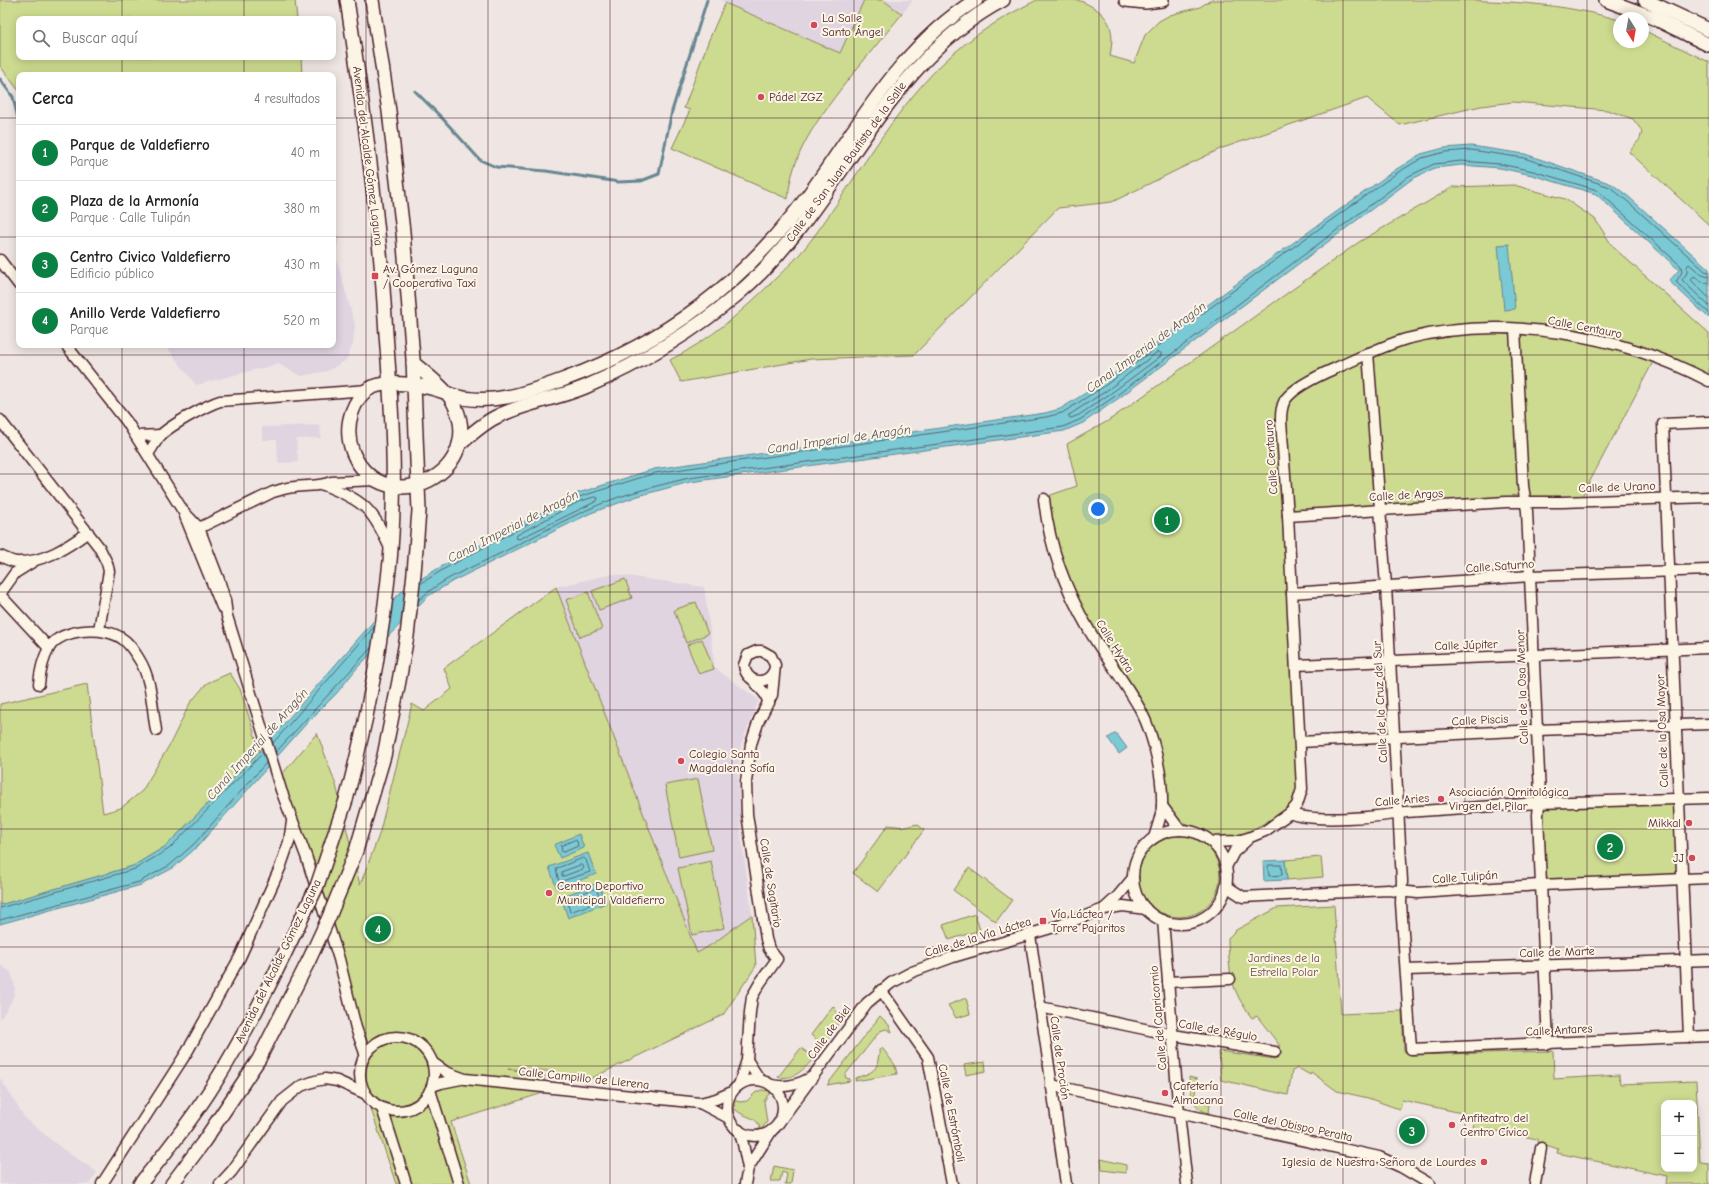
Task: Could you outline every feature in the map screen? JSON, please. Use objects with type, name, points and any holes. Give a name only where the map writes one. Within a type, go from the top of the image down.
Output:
[{"type":"main road","name":"Avenida del Alcalde Gómez Laguna","points":[[140,1184],[180,1133],[216,1081],[247,1030],[317,886],[346,800],[357,758],[380,643],[390,555],[393,486],[390,384],[379,235],[366,126],[348,0]]},
{"type":"main road","name":"Avenida del Alcalde Gómez Laguna","points":[[172,1184],[202,1144],[259,1059],[329,918],[356,851],[384,756],[407,636],[416,554],[418,485],[413,363],[403,232],[389,111],[372,0]]},
{"type":"main road","name":"Calle de San Juan Bautista de la Salle","points":[[446,393],[470,400],[493,400],[517,395],[561,381],[632,351],[678,323],[702,306],[749,265],[783,228],[815,186],[874,100],[901,65],[938,28],[976,0]]},
{"type":"main road","name":"Calle de San Juan Bautista de la Salle","points":[[459,446],[478,428],[496,417],[583,388],[622,370],[672,343],[720,309],[759,275],[794,236],[820,202],[891,99],[916,69],[948,37],[969,21],[1003,0]]},
{"type":"main road","points":[[1126,0],[1145,2],[1162,0]]},
{"type":"main road","points":[[1606,0],[1654,18],[1709,45]]},
{"type":"main road","points":[[1645,0],[1709,30]]},
{"type":"main road","points":[[413,363],[446,393],[456,409],[460,425],[459,446],[454,456],[441,474],[432,480],[418,485],[393,486],[376,480],[358,461],[351,447],[348,432],[353,409],[360,398],[368,390],[377,386],[390,384],[414,384],[446,393]]},
{"type":"street","points":[[0,260],[16,281]]},
{"type":"street","name":"Calle Centauro","points":[[1212,842],[1230,842],[1248,838],[1265,831],[1290,814],[1297,805],[1302,789],[1288,516],[1281,421],[1282,407],[1285,400],[1324,373],[1368,353],[1417,337],[1459,331],[1515,329],[1554,333],[1607,342],[1653,356],[1709,381]]},
{"type":"street","name":"Calle de la Osa Menor","points":[[1515,329],[1534,655],[1540,885],[1548,1044]]},
{"type":"street","points":[[68,348],[136,436],[183,510],[198,528],[220,580],[227,616],[281,790],[306,856],[339,959],[356,1028],[365,1053]]},
{"type":"street","name":"Calle de la Cruz del Sur","points":[[1368,353],[1386,586],[1399,814],[1402,891],[1401,904],[1411,1049]]},
{"type":"street","points":[[148,454],[161,435],[192,414],[220,400],[368,390]]},
{"type":"street","points":[[0,420],[88,532],[107,563],[109,571],[99,630]]},
{"type":"street","name":"Calle de la Osa Mayor","points":[[1689,1037],[1663,424],[1709,422]]},
{"type":"street","points":[[136,436],[161,435]]},
{"type":"street","points":[[198,528],[274,492],[294,487],[324,485],[338,482],[376,480]]},
{"type":"street","points":[[324,485],[346,494],[362,503],[379,524],[390,555]]},
{"type":"street","name":"Calle de Urano","points":[[1526,502],[1709,497]]},
{"type":"street","name":"Calle Hydra","points":[[1044,499],[1052,542],[1060,572],[1089,629],[1141,711],[1149,727],[1159,772],[1162,806],[1154,838]]},
{"type":"street","name":"Calle de Argos","points":[[1288,516],[1380,509],[1526,502]]},
{"type":"street","points":[[183,510],[220,604],[227,616]]},
{"type":"street","points":[[49,648],[0,594],[15,573],[38,559],[74,543],[88,532]]},
{"type":"street","points":[[0,556],[16,562],[38,559]]},
{"type":"street","name":"Calle Saturno","points":[[1292,593],[1530,576],[1709,570]]},
{"type":"street","points":[[39,684],[41,670],[49,648],[54,643],[73,632],[99,630],[124,639],[140,660],[149,683],[156,730]]},
{"type":"street","name":"Calle Júpiter","points":[[1296,665],[1709,648]]},
{"type":"street","points":[[754,681],[764,681],[772,675],[774,671],[775,665],[771,656],[762,651],[753,652],[748,655],[744,665],[747,675],[765,694],[769,702]]},
{"type":"street","name":"Calle de Sagitario","points":[[735,1089],[747,1060],[751,1001],[756,989],[778,959],[769,949],[766,939],[746,798],[746,776],[751,744],[759,720],[772,695],[774,671]]},
{"type":"street","name":"Calle Piscis","points":[[1300,742],[1537,730],[1709,724]]},
{"type":"street","name":"Calle Aries","points":[[1290,814],[1297,817],[1310,819],[1399,814],[1539,803],[1709,798]]},
{"type":"street","points":[[1162,806],[1180,830]]},
{"type":"street","points":[[102,1184],[187,1052],[240,957],[280,868],[289,842],[292,820]]},
{"type":"street","points":[[1180,830],[1197,833],[1212,842],[1221,854],[1226,867],[1226,886],[1219,903],[1206,916],[1194,921],[1181,923],[1163,920],[1146,909],[1137,894],[1133,878],[1136,860],[1147,844],[1162,833],[1180,830]]},
{"type":"street","name":"Calle Centauro","points":[[1226,867],[1234,852],[1248,838]]},
{"type":"street","name":"Calle de la Vía Láctea","points":[[1104,909],[1118,896],[1133,878]]},
{"type":"street","name":"Calle Tulipán","points":[[1226,886],[1243,897],[1388,890],[1418,893],[1540,885],[1709,878]]},
{"type":"street","name":"Calle de la Vía Láctea","points":[[867,1003],[891,983],[912,972],[953,957],[1061,926],[1104,909],[1123,906],[1146,909]]},
{"type":"street","name":"Calle de Capricornio","points":[[1163,920],[1179,1114],[1188,1184]]},
{"type":"street","name":"Calle de Proción","points":[[1030,935],[1066,1184]]},
{"type":"street","name":"Calle de Marte","points":[[1406,970],[1685,962],[1709,960]]},
{"type":"street","points":[[1168,982],[1230,979]]},
{"type":"street","name":"Calle de Estrómboli","points":[[881,990],[928,1057],[952,1184]]},
{"type":"street","name":"Calle de Biel","points":[[780,1121],[867,1003]]},
{"type":"street","name":"Calle de Régulo","points":[[1040,1007],[1173,1035],[1275,1052]]},
{"type":"street","points":[[356,1028],[377,1042]]},
{"type":"street","points":[[392,1036],[403,1037],[413,1040],[422,1046],[428,1053],[433,1063],[434,1079],[431,1088],[421,1102],[407,1110],[399,1111],[382,1108],[371,1101],[364,1093],[359,1078],[359,1069],[365,1053],[377,1042],[392,1036]]},
{"type":"street","name":"Calle Antares","points":[[1411,1049],[1709,1036]]},
{"type":"street","points":[[747,1060],[760,1080]]},
{"type":"street","name":"Calle Campillo de Llerena","points":[[433,1063],[446,1072],[465,1079]]},
{"type":"street","name":"Calle de Biel","points":[[772,1085],[796,1085],[812,1077]]},
{"type":"street","points":[[220,1184],[232,1171],[282,1101],[301,1086],[325,1079],[337,1081],[364,1093]]},
{"type":"street","name":"Calle Campillo de Llerena","points":[[431,1088],[446,1082],[465,1079],[700,1102],[716,1099],[735,1089]]},
{"type":"street","points":[[744,1184],[748,1168],[772,1130],[780,1121],[783,1108],[780,1095],[772,1085],[760,1080],[745,1082],[735,1089],[728,1102],[729,1118],[738,1130],[744,1144],[748,1168]]},
{"type":"street","name":"Calle del Obispo Peralta","points":[[1051,1085],[1379,1157],[1401,1167],[1430,1184]]},
{"type":"street","points":[[431,1088],[459,1184]]},
{"type":"street","name":"Calle Campillo de Llerena","points":[[700,1102],[729,1118]]},
{"type":"street","points":[[382,1108],[406,1184]]},
{"type":"street","points":[[738,1130],[752,1136],[766,1134],[772,1130]]},
{"type":"street","points":[[1535,1184],[1541,1148]]},
{"type":"shaded area","name":"La Salle Santo Ángel","points":[[720,0],[864,0],[840,53]]},
{"type":"shaded area","name":"La Salle Santo Ángel","points":[[883,0],[913,0],[902,14]]},
{"type":"shaded area","points":[[336,232],[338,241],[336,257]]},
{"type":"shaded area","points":[[336,257],[355,325],[353,344],[346,360],[328,371],[301,376],[278,364],[196,385],[167,348],[336,348]]},
{"type":"shaded area","points":[[320,425],[321,438],[296,439],[298,462],[278,463],[277,440],[262,440],[262,427]]},
{"type":"shaded area","name":"Colegio Santa Magdalena Sofía","points":[[612,574],[704,587],[715,668],[759,700],[741,744],[738,778],[741,835],[752,915],[728,934],[697,954],[556,587]]},
{"type":"shaded area","points":[[0,965],[11,972],[15,987],[14,995],[9,1006],[0,1019]]},
{"type":"shaded area","points":[[0,1078],[25,1118],[60,1147],[97,1172],[89,1184],[0,1184]]},
{"type":"green space","points":[[0,0],[295,0],[297,16],[16,16],[16,60],[301,60],[302,72],[16,72],[16,87],[0,66]]},
{"type":"green space","name":"Pádel ZGZ","points":[[864,0],[883,0],[902,14],[844,85],[807,138],[794,167],[788,199],[672,148],[690,110],[684,108],[708,42],[725,3],[840,53]]},
{"type":"green space","points":[[1037,0],[1077,0],[1086,3],[1098,11],[1108,21],[1112,34],[1110,56],[1134,63],[1145,35],[1159,21],[1170,15],[1200,7],[1211,0],[1438,0],[1517,2],[1568,8],[1613,18],[1613,48],[1649,48],[1649,33],[1709,62],[1709,225],[1629,152],[1640,139],[1642,131],[1633,119],[1607,110],[1513,102],[1481,106],[1400,125],[1367,98],[1220,149],[1112,202],[1058,208],[914,355],[811,359],[681,382],[670,360],[699,343],[726,324],[785,270],[812,239],[889,126],[923,84],[942,64],[975,36],[1011,13]]},
{"type":"green space","points":[[1514,185],[1565,199],[1595,219],[1613,247],[1709,333],[1709,381],[1683,368],[1656,351],[1653,362],[1580,500],[1282,512],[1298,793],[1286,811],[1238,838],[1217,839],[1205,830],[1178,821],[1170,813],[1166,800],[1160,746],[1150,717],[1092,625],[1077,596],[1062,561],[1048,496],[1077,486],[1067,444],[1108,421],[1359,242],[1453,187]]},
{"type":"green space","points":[[625,579],[632,598],[599,610],[592,591]]},
{"type":"green space","name":"Centro Deportivo Municipal Valdefierro","points":[[556,587],[697,953],[711,945],[752,915],[756,966],[723,1015],[590,1079],[540,1070],[508,1069],[545,1075],[543,1093],[451,1122],[471,1184],[396,1184],[367,1097],[361,1086],[360,1070],[365,1053],[301,859],[306,856],[278,779],[317,733],[336,785],[360,885],[379,835],[412,704],[424,711],[452,689],[444,668]]},
{"type":"green space","points":[[588,592],[602,629],[580,637],[566,600]]},
{"type":"green space","points":[[696,602],[708,634],[686,643],[674,610]]},
{"type":"green space","points":[[702,639],[714,669],[699,674],[687,645]]},
{"type":"green space","points":[[230,673],[240,689],[260,751],[166,846],[133,866],[0,905],[0,704],[87,684],[103,813],[121,808],[142,791],[170,744],[190,703],[207,683]]},
{"type":"green space","points":[[698,779],[712,850],[679,857],[665,785]]},
{"type":"green space","points":[[1678,800],[1682,879],[1540,885],[1539,803]]},
{"type":"green space","points":[[917,824],[924,830],[878,892],[853,873],[888,825],[905,827]]},
{"type":"green space","points":[[1179,835],[1195,838],[1208,847],[1217,860],[1220,876],[1217,892],[1208,905],[1195,914],[1179,917],[1163,914],[1150,905],[1141,892],[1138,876],[1141,860],[1150,847],[1163,838]]},
{"type":"green space","points":[[1321,857],[1323,877],[1287,880],[1285,860]]},
{"type":"green space","points":[[711,861],[724,928],[692,935],[678,868]]},
{"type":"green space","points":[[969,868],[1012,900],[996,922],[953,890]]},
{"type":"green space","name":"Jardines de la Estrella Polar","points":[[1334,905],[1341,1014],[1402,1011],[1404,1051],[1412,1055],[1553,1051],[1554,1079],[1619,1075],[1620,1084],[1696,1081],[1697,1100],[1661,1100],[1661,1172],[1697,1172],[1697,1102],[1700,1163],[1709,1164],[1709,1184],[1666,1184],[1667,1176],[1557,1153],[1558,1149],[1537,1142],[1537,1139],[1481,1128],[1479,1135],[1472,1134],[1475,1116],[1402,1100],[1400,1109],[1396,1108],[1368,1098],[1337,1091],[1311,1072],[1310,1075],[1298,1068],[1292,1071],[1288,1095],[1221,1080],[1219,1051],[1275,1059],[1277,1046],[1280,1046],[1257,1016],[1252,1018],[1235,989],[1230,971],[1228,938],[1236,930],[1277,908]]},
{"type":"green space","points":[[975,914],[980,930],[949,940],[943,925]]},
{"type":"green space","points":[[966,998],[970,1014],[956,1018],[948,1005]]},
{"type":"green space","points":[[833,1006],[837,1011],[837,1026],[823,1045],[811,1035]]},
{"type":"green space","points":[[880,1016],[889,1025],[892,1032],[886,1029],[880,1031],[845,1075],[846,1078],[850,1079],[850,1081],[827,1085]]},
{"type":"green space","points":[[801,1048],[814,1058],[799,1073],[789,1077],[778,1077]]},
{"type":"green space","points":[[881,1048],[895,1065],[897,1074],[855,1081],[856,1078],[876,1068],[879,1050]]},
{"type":"green space","points":[[985,1062],[986,1071],[966,1075],[964,1065]]},
{"type":"green space","points":[[1189,1077],[1197,1079],[1194,1100],[1210,1104],[1209,1113],[1203,1111],[1195,1104],[1191,1093]]},
{"type":"green space","points":[[761,1090],[771,1091],[764,1101],[767,1122],[760,1131],[755,1120],[739,1113],[736,1110],[733,1100],[740,1102],[747,1101],[755,1093]]},
{"type":"green space","points":[[1101,1159],[1126,1165],[1126,1173],[1102,1170]]},
{"type":"green space","points":[[774,1166],[793,1170],[791,1184],[785,1184],[787,1174],[782,1172],[780,1181],[771,1181]]},
{"type":"water","name":"Canal Imperial de Aragón","points":[[1471,146],[1525,154],[1612,184],[1629,197],[1709,269],[1709,318],[1669,281],[1679,270],[1596,194],[1532,175],[1500,168],[1461,165],[1435,168],[1412,179],[1119,398],[1083,423],[1064,431],[690,482],[638,496],[591,513],[453,581],[428,596],[357,668],[336,694],[306,724],[197,847],[173,868],[141,885],[0,924],[0,905],[133,866],[166,846],[260,751],[378,616],[403,590],[442,566],[575,494],[654,469],[1045,413],[1060,409],[1100,384],[1395,170],[1421,154],[1444,148]]},
{"type":"water","points":[[1509,244],[1515,309],[1504,310],[1498,245]]},
{"type":"water","points":[[1116,733],[1127,748],[1119,754],[1108,738]]},
{"type":"water","points":[[579,834],[584,848],[560,858],[554,845]]},
{"type":"water","points":[[588,853],[596,874],[557,889],[549,867]]},
{"type":"water","points":[[1285,860],[1287,880],[1264,881],[1263,861]]},
{"type":"water","points":[[598,883],[606,903],[568,918],[561,897]]},
{"type":"waterway","points":[[415,91],[480,160],[496,167],[546,171],[619,182],[641,181],[659,174],[672,111],[707,0]]},
{"type":"waterway","points":[[0,79],[13,97],[16,110]]},
{"type":"place","name":"La Salle Santo Ángel","points":[[814,25]]},
{"type":"place","name":"Pádel ZGZ","points":[[761,97]]},
{"type":"place","name":"Av. Gómez Laguna / Cooperativa Taxi","points":[[375,276]]},
{"type":"place","name":"Parque de Valdefierro","points":[[1167,520]]},
{"type":"place","name":"Colegio Santa Magdalena Sofía","points":[[681,761]]},
{"type":"place","name":"Asociación Ornitológica Virgen del Pilar","points":[[1441,799]]},
{"type":"place","name":"Mikkal","points":[[1689,823]]},
{"type":"place","name":"Plaza de la Armonía","points":[[1610,847]]},
{"type":"place","name":"JJ","points":[[1692,858]]},
{"type":"place","name":"Centro Deportivo Municipal Valdefierro","points":[[549,893]]},
{"type":"place","name":"Vía Láctea / Torre Pajaritos","points":[[1043,921]]},
{"type":"place","name":"Anillo Verde Valdefierro","points":[[378,929]]},
{"type":"place","name":"Cafetería Almacana","points":[[1165,1093]]},
{"type":"place","name":"Anfiteatro del Centro Cívico","points":[[1452,1125]]},
{"type":"place","name":"Centro Civico Valdefierro","points":[[1412,1131]]},
{"type":"place","name":"Iglesia de Nuestra Señora de Lourdes","points":[[1484,1162]]}]
